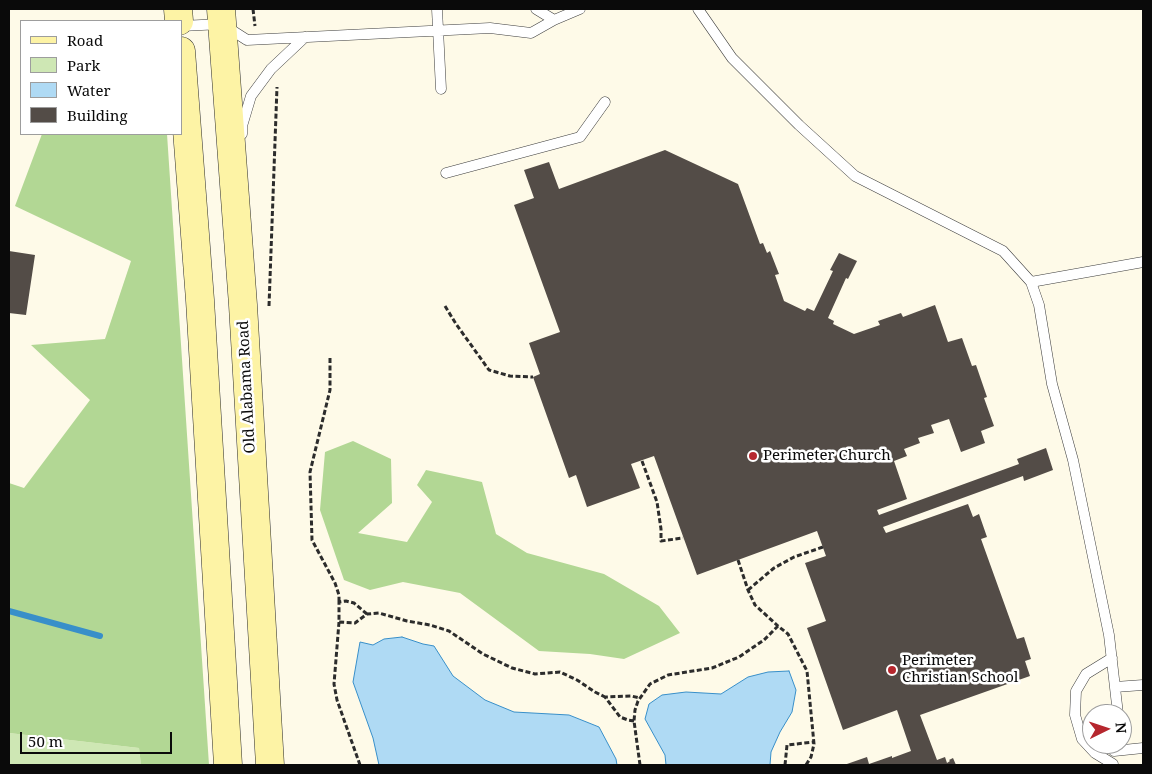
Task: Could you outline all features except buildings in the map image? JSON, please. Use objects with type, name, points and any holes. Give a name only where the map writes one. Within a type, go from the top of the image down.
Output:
[{"type":"main road","name":"Old Alabama Road","points":[[225,16],[270,765]]},
{"type":"main road","points":[[182,64],[200,300],[228,765]]},
{"type":"lane","points":[[437,9],[441,89]]},
{"type":"lane","points":[[536,9],[554,20]]},
{"type":"lane","points":[[182,26],[225,16],[247,40],[490,28],[531,33],[554,20],[580,9]]},
{"type":"lane","points":[[698,9],[732,58],[799,125],[855,176],[1003,251],[1031,282],[1039,305],[1052,384],[1073,460],[1109,635],[1117,704]]},
{"type":"lane","points":[[243,305],[242,126],[251,96],[266,75],[306,37]]},
{"type":"lane","points":[[446,173],[580,137],[605,102]]},
{"type":"lane","points":[[1031,282],[1143,262]]},
{"type":"lane","points":[[1112,658],[1086,674],[1076,691],[1075,715],[1082,740],[1095,753],[1113,765]]},
{"type":"lane","points":[[1115,687],[1143,685]]},
{"type":"path","points":[[446,306],[456,324],[489,370],[510,376],[533,377]]},
{"type":"path","points":[[330,358],[330,390],[310,472],[312,540],[335,583],[339,595],[339,622],[334,684],[337,700],[360,765]]},
{"type":"path","points":[[642,461],[657,502],[661,541],[683,538]]},
{"type":"path","points":[[748,590],[774,568],[794,557],[823,548]]},
{"type":"path","points":[[738,560],[755,604],[788,634],[807,671],[814,742],[811,757],[806,765]]},
{"type":"path","points":[[338,602],[354,603],[367,614]]},
{"type":"path","points":[[339,622],[355,623],[367,614],[379,613],[440,628],[448,631],[483,654],[512,668],[535,674],[560,672],[577,680],[605,697],[620,717],[634,721]]},
{"type":"path","points":[[640,765],[634,721],[635,710],[640,698],[650,684],[668,675],[712,668],[739,657],[764,640],[778,626]]},
{"type":"path","points":[[605,697],[631,696],[640,698]]},
{"type":"path","points":[[785,765],[786,745],[814,742]]},
{"type":"green space","points":[[42,135],[167,135],[209,765],[141,765],[139,748],[9,733],[9,483],[24,488],[90,400],[31,345],[105,339],[131,261],[15,206]]},
{"type":"green space","points":[[353,441],[391,459],[392,503],[358,533],[407,542],[432,502],[417,485],[426,470],[482,482],[496,534],[527,553],[604,574],[659,606],[680,633],[624,659],[590,654],[539,651],[460,593],[403,582],[370,590],[344,580],[320,510],[325,452]]},
{"type":"green space","points":[[9,733],[139,748],[141,765],[9,765]]},
{"type":"water","points":[[402,637],[434,646],[453,676],[485,700],[514,712],[569,715],[599,727],[616,759],[617,765],[379,765],[373,738],[353,682],[360,642],[373,645],[384,639]]},
{"type":"water","points":[[789,671],[796,690],[792,712],[771,752],[770,765],[666,765],[665,755],[645,719],[649,704],[662,695],[686,692],[721,694],[748,677],[768,672]]},
{"type":"waterway","points":[[9,611],[100,636]]},
{"type":"place","name":"Perimeter Church","points":[[753,456]]},
{"type":"place","name":"Perimeter Christian School","points":[[892,670]]}]
